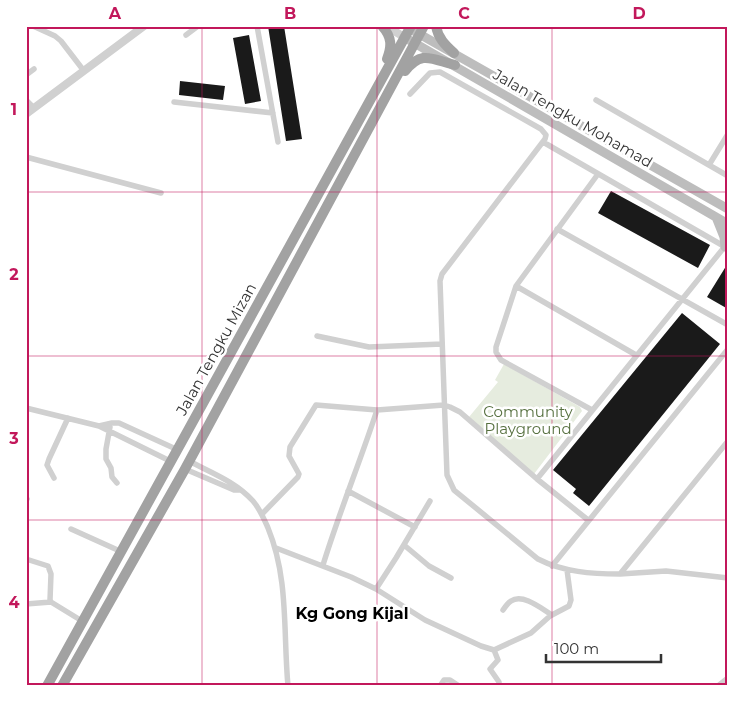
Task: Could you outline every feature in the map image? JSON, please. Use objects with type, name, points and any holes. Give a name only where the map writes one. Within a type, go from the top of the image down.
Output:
[{"type":"highway","points":[[379,84],[391,48],[389,36],[382,26]]},
{"type":"highway","points":[[436,26],[441,41],[454,53]]},
{"type":"highway","name":"Jalan Tengku Mizan","points":[[47,686],[172,462],[408,29]]},
{"type":"highway","name":"Jalan Tengku Mizan","points":[[62,686],[187,465],[356,156],[419,34]]},
{"type":"highway","points":[[389,90],[412,61],[417,59],[425,57],[455,65]]},
{"type":"main road","name":"Jalan Tengku Mohamad","points":[[408,29],[454,53],[728,209]]},
{"type":"main road","name":"Jalan Tengku Mohamad","points":[[419,34],[455,65],[728,224]]},
{"type":"main road","points":[[716,217],[727,246]]},
{"type":"street","points":[[33,26],[55,36],[61,41],[84,71]]},
{"type":"street","points":[[26,114],[144,26]]},
{"type":"street","points":[[186,35],[198,26]]},
{"type":"street","points":[[257,26],[278,142]]},
{"type":"street","points":[[386,26],[408,29]]},
{"type":"street","points":[[26,75],[34,69]]},
{"type":"street","points":[[410,94],[430,73],[444,74],[541,129],[546,135],[543,142],[442,274],[440,281],[447,475],[454,490],[538,559],[552,566],[568,570],[620,574],[666,571],[728,578]]},
{"type":"street","points":[[26,100],[34,108]]},
{"type":"street","points":[[596,100],[728,176]]},
{"type":"street","points":[[174,102],[273,113]]},
{"type":"street","points":[[709,165],[728,134]]},
{"type":"street","points":[[536,478],[727,246],[543,142]]},
{"type":"street","points":[[26,157],[161,193]]},
{"type":"street","points":[[592,410],[499,358],[496,347],[516,286],[598,174]]},
{"type":"street","points":[[557,229],[728,325]]},
{"type":"street","points":[[516,286],[636,355]]},
{"type":"street","points":[[317,336],[369,347],[442,344]]},
{"type":"street","points":[[552,566],[728,349]]},
{"type":"street","points":[[262,514],[298,477],[299,474],[289,456],[290,447],[316,405],[377,410],[444,405],[460,412],[588,520]]},
{"type":"street","points":[[26,408],[99,426],[172,462]]},
{"type":"street","points":[[323,565],[377,410]]},
{"type":"street","points":[[54,478],[47,464],[68,418]]},
{"type":"street","points":[[112,422],[109,430],[106,459],[111,468],[112,477],[117,483]]},
{"type":"street","points":[[99,426],[112,422],[119,424],[178,450]]},
{"type":"street","points":[[620,574],[728,441]]},
{"type":"street","points":[[187,465],[230,482],[254,502],[262,514],[276,548],[285,603],[288,686]]},
{"type":"street","points":[[348,491],[415,527]]},
{"type":"street","points":[[376,589],[430,500]]},
{"type":"street","points":[[71,529],[122,552]]},
{"type":"street","points":[[404,545],[426,564],[451,578]]},
{"type":"street","points":[[276,548],[323,565],[376,589],[424,620],[494,650],[531,633],[552,615],[567,609],[571,603],[568,570]]},
{"type":"street","points":[[26,559],[45,564],[50,568],[52,574],[51,602]]},
{"type":"street","points":[[503,610],[512,600],[519,599],[536,605],[552,615]]},
{"type":"street","points":[[26,604],[51,602],[82,621]]},
{"type":"street","points":[[494,650],[498,660],[490,669],[499,682],[499,686]]},
{"type":"street","points":[[719,685],[728,678]]},
{"type":"street","points":[[440,686],[444,680],[448,679],[459,686]]},
{"type":"green space","name":"Community Playground","points":[[504,364],[580,407],[582,411],[534,474],[469,417],[498,382],[495,380]]},
{"type":"building","points":[[268,26],[284,26],[302,139],[286,141]]},
{"type":"building","points":[[249,35],[261,101],[245,104],[233,38]]},
{"type":"building","points":[[180,81],[225,86],[223,100],[179,95]]},
{"type":"building","points":[[611,191],[710,245],[698,268],[598,213]]},
{"type":"building","points":[[728,263],[728,309],[707,297]]},
{"type":"building","points":[[682,313],[720,344],[589,506],[573,493],[576,489],[553,470]]},
{"type":"district","name":"Kg Gong Kijal","points":[[352,613]]}]
